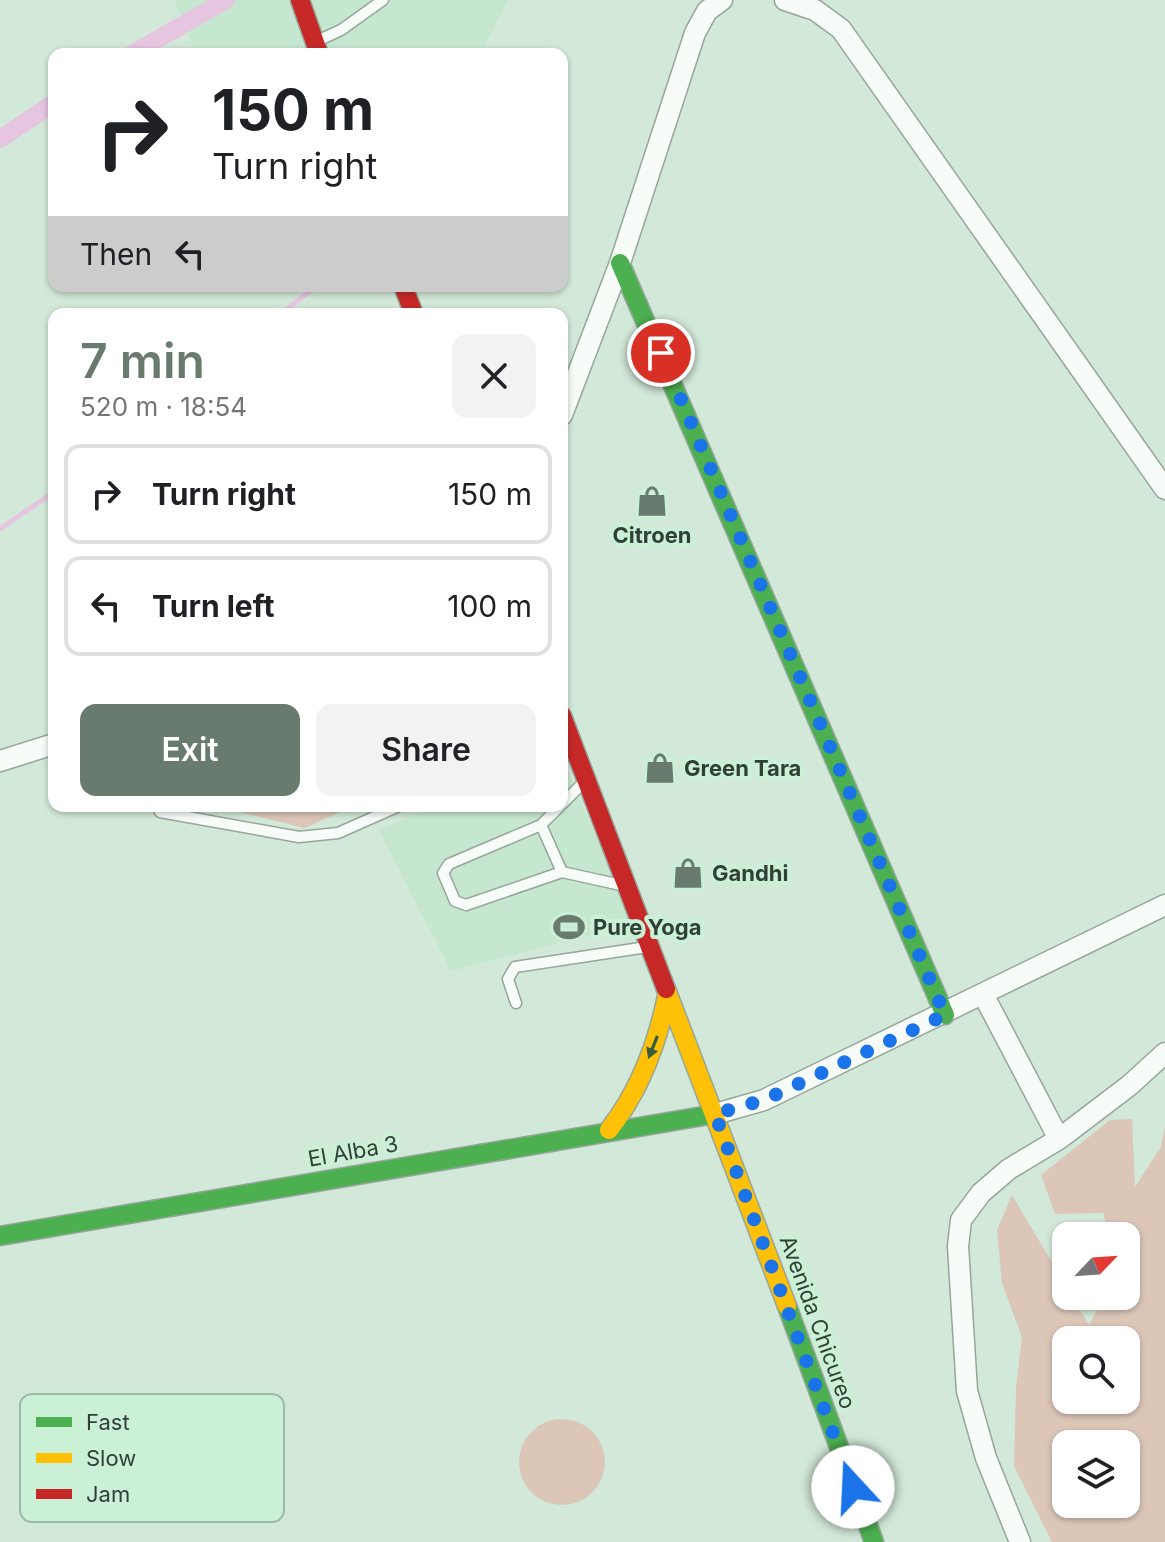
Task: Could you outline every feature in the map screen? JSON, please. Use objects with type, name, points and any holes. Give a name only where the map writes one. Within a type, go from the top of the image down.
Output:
[{"type":"street","points":[[300,0],[317,48]]},
{"type":"street","points":[[568,399],[620,263],[695,33],[707,11],[722,0]]},
{"type":"street","points":[[785,0],[815,10],[841,29],[1165,489]]},
{"type":"street","points":[[620,263],[657,342],[945,1015]]},
{"type":"street","name":"Avenida Chicureo","points":[[568,737],[715,1114],[874,1542]]},
{"type":"street","points":[[0,761],[48,746]]},
{"type":"street","points":[[715,1114],[764,1100],[945,1015],[1165,905]]},
{"type":"street","points":[[609,1130],[633,1096],[660,1030],[667,996]]},
{"type":"street","points":[[984,996],[1059,1139]]},
{"type":"street","points":[[1020,1542],[986,1458],[967,1391],[958,1246],[961,1220],[981,1193],[1009,1169],[1059,1139],[1130,1085],[1165,1053]]},
{"type":"street","points":[[633,1096],[650,1124]]},
{"type":"street","name":"El Alba 3","points":[[0,1236],[715,1114]]},
{"type":"lane","points":[[317,48],[383,0]]},
{"type":"lane","points":[[568,798],[586,780]]},
{"type":"lane","points":[[160,812],[299,837],[320,837],[384,812]]},
{"type":"lane","points":[[554,812],[541,825],[449,864],[443,873],[455,901],[466,905],[562,872],[627,887]]},
{"type":"lane","points":[[541,825],[562,872]]},
{"type":"lane","points":[[516,1003],[508,979],[515,967],[649,946]]},
{"type":"shaded area","points":[[174,0],[508,0],[483,48],[194,48]]},
{"type":"shaded area","points":[[568,770],[632,924],[451,971],[379,830],[420,812],[568,812]]},
{"type":"shaded area","points":[[240,812],[340,812],[305,828]]},
{"type":"shaded area","points":[[1132,1119],[1135,1187],[1161,1147],[1165,1126],[1165,1542],[1052,1542],[1014,1466],[1016,1388],[1022,1337],[1002,1283],[997,1230],[1012,1195],[1052,1262],[1052,1310],[1080,1310],[1089,1325],[1097,1310],[1140,1310],[1140,1222],[1105,1222],[1104,1213],[1055,1214],[1041,1175],[1110,1120]]},
{"type":"shaded area","points":[[562,1419],[578,1423],[592,1432],[601,1446],[605,1462],[601,1478],[592,1492],[578,1501],[562,1505],[546,1501],[532,1492],[523,1478],[519,1462],[523,1446],[532,1432],[546,1423]]},
{"type":"waterway","points":[[142,48],[226,0]]},
{"type":"waterway","points":[[0,139],[48,107]]},
{"type":"waterway","points":[[288,308],[308,292]]},
{"type":"waterway","points":[[0,529],[48,496]]},
{"type":"traffic: fast","points":[[620,263],[945,1015]]},
{"type":"traffic: fast","points":[[0,1236],[715,1114]]},
{"type":"traffic: fast","points":[[787,1306],[874,1542]]},
{"type":"traffic: slow","points":[[666,989],[787,1306]]},
{"type":"traffic: slow","points":[[609,1130],[630,1099],[646,1066],[667,996]]},
{"type":"traffic: jam","points":[[300,0],[317,48]]},
{"type":"traffic: jam","points":[[405,292],[412,308]]},
{"type":"traffic: jam","points":[[568,732],[666,989]]},
{"type":"place","name":"Citroen","points":[[652,501]]},
{"type":"place","name":"Green Tara","points":[[660,768]]},
{"type":"place","name":"Gandhi","points":[[688,873]]},
{"type":"place","name":"Pure Yoga","points":[[569,927]]},
{"type":"route","points":[[661,353],[945,1015],[764,1100],[738,1110],[715,1114],[853,1487]]}]
